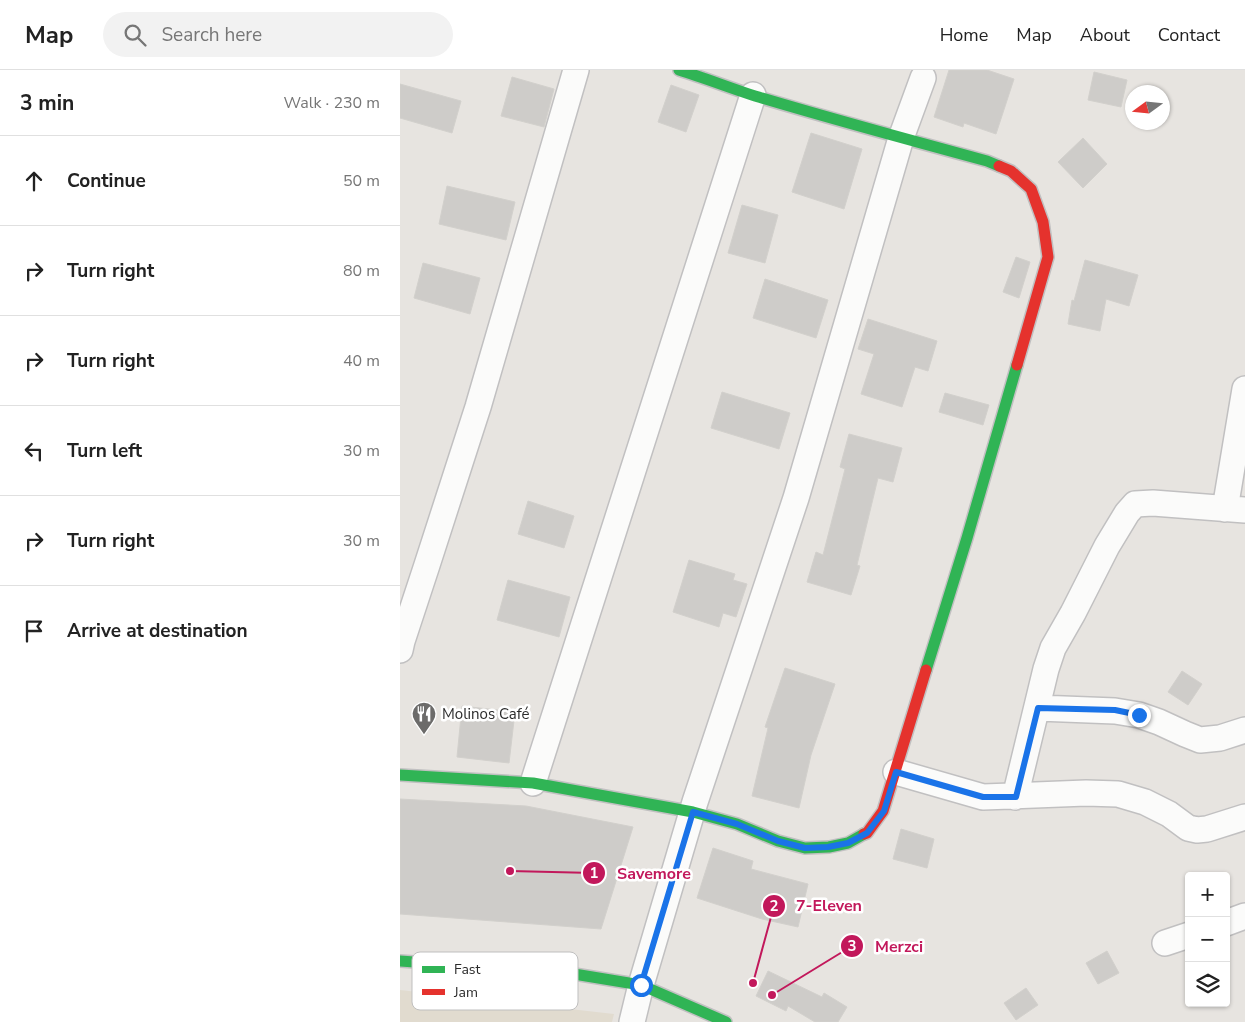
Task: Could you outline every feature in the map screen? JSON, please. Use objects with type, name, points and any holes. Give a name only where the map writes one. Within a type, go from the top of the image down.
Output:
[{"type":"street","points":[[400,650],[478,407],[576,70]]},
{"type":"street","points":[[400,775],[533,783],[693,812],[737,824],[778,841],[805,848],[828,847],[848,843],[867,833],[884,811],[967,538],[1048,257],[1043,222],[1031,189],[1011,171],[987,161],[753,95],[679,70]]},
{"type":"street","points":[[632,1022],[641,985],[693,812],[796,498],[901,138],[927,73]]},
{"type":"street","points":[[533,783],[753,95]]},
{"type":"street","points":[[1016,797],[1046,669],[1053,648],[1107,546],[1127,513],[1135,504],[1153,503],[1235,509],[1245,389]]},
{"type":"street","points":[[1038,708],[1115,710],[1159,722],[1200,740],[1220,738],[1245,730]]},
{"type":"street","points":[[896,772],[983,797],[1086,793],[1118,794],[1145,802],[1169,814],[1188,828],[1197,830],[1207,829],[1245,817]]},
{"type":"street","points":[[1230,922],[1245,916]]},
{"type":"street","points":[[1165,943],[1185,936]]},
{"type":"street","points":[[578,975],[641,985],[726,1022]]},
{"type":"shaded area","points":[[400,990],[412,991],[412,1010],[578,1010],[614,1014],[612,1022],[400,1022]]},
{"type":"building","points":[[949,70],[987,70],[1014,79],[996,134],[964,123],[963,127],[934,117]]},
{"type":"building","points":[[1094,72],[1127,80],[1121,107],[1088,100]]},
{"type":"building","points":[[512,77],[554,89],[544,127],[501,116]]},
{"type":"building","points":[[400,84],[461,101],[452,133],[400,118]]},
{"type":"building","points":[[671,85],[699,95],[686,132],[658,122]]},
{"type":"building","points":[[811,133],[862,149],[844,209],[792,192]]},
{"type":"building","points":[[1083,138],[1107,164],[1083,188],[1058,162]]},
{"type":"building","points":[[447,186],[515,202],[506,240],[439,224]]},
{"type":"building","points":[[742,205],[778,215],[765,263],[728,253]]},
{"type":"building","points":[[1016,257],[1030,262],[1019,298],[1003,292]]},
{"type":"building","points":[[1085,260],[1138,275],[1129,306],[1106,299],[1100,331],[1068,324],[1072,300],[1074,301]]},
{"type":"building","points":[[423,263],[480,278],[470,314],[414,298]]},
{"type":"building","points":[[765,279],[828,300],[816,338],[753,318]]},
{"type":"building","points":[[868,319],[937,341],[928,371],[915,367],[902,407],[861,394],[874,354],[858,349]]},
{"type":"building","points":[[722,392],[790,413],[779,449],[711,428]]},
{"type":"building","points":[[945,393],[989,405],[983,425],[939,412]]},
{"type":"building","points":[[849,434],[902,448],[893,482],[878,478],[857,565],[860,566],[851,595],[807,582],[816,552],[823,555],[845,469],[840,467]]},
{"type":"building","points":[[528,501],[574,516],[564,548],[518,534]]},
{"type":"building","points":[[689,560],[735,574],[733,580],[747,584],[736,617],[723,613],[719,627],[673,612]]},
{"type":"building","points":[[508,580],[570,597],[559,637],[497,620]]},
{"type":"building","points":[[785,668],[835,684],[811,755],[799,808],[752,796],[768,728],[765,727]]},
{"type":"building","points":[[1182,671],[1202,684],[1188,705],[1168,692]]},
{"type":"building","points":[[462,706],[515,712],[509,763],[457,757]]},
{"type":"building","points":[[400,799],[526,806],[633,827],[601,929],[400,914]]},
{"type":"building","points":[[901,829],[934,839],[927,868],[893,859]]},
{"type":"building","points":[[713,848],[753,861],[751,869],[808,884],[798,927],[762,919],[697,898]]},
{"type":"building","points":[[1107,951],[1119,973],[1098,984],[1086,963]]},
{"type":"building","points":[[768,971],[822,997],[824,993],[847,1007],[838,1022],[815,1022],[788,1006],[786,1011],[756,996]]},
{"type":"building","points":[[1026,988],[1038,1005],[1016,1020],[1004,1003]]},
{"type":"traffic: fast","points":[[679,70],[755,96],[999,166]]},
{"type":"traffic: fast","points":[[926,670],[967,538],[1017,365]]},
{"type":"traffic: fast","points":[[400,775],[533,783],[693,812],[737,824],[778,841],[805,848],[829,847],[848,843],[864,834]]},
{"type":"traffic: fast","points":[[400,961],[412,962]]},
{"type":"traffic: fast","points":[[578,975],[641,985],[726,1022]]},
{"type":"traffic: jam","points":[[999,166],[1011,171],[1031,189],[1043,222],[1048,257],[1017,365]]},
{"type":"traffic: jam","points":[[864,834],[867,833],[883,811],[926,670]]},
{"type":"place","name":"Molinos Café","points":[[424,735]]},
{"type":"place","name":"Savemore","points":[[510,871]]},
{"type":"place","name":"7-Eleven","points":[[753,983]]},
{"type":"place","name":"Merzci","points":[[772,995]]},
{"type":"route","points":[[641,985],[693,812],[737,824],[778,841],[805,848],[828,847],[848,843],[867,833],[884,811],[896,772],[983,797],[1016,797],[1038,708],[1115,710],[1139,715]]}]
